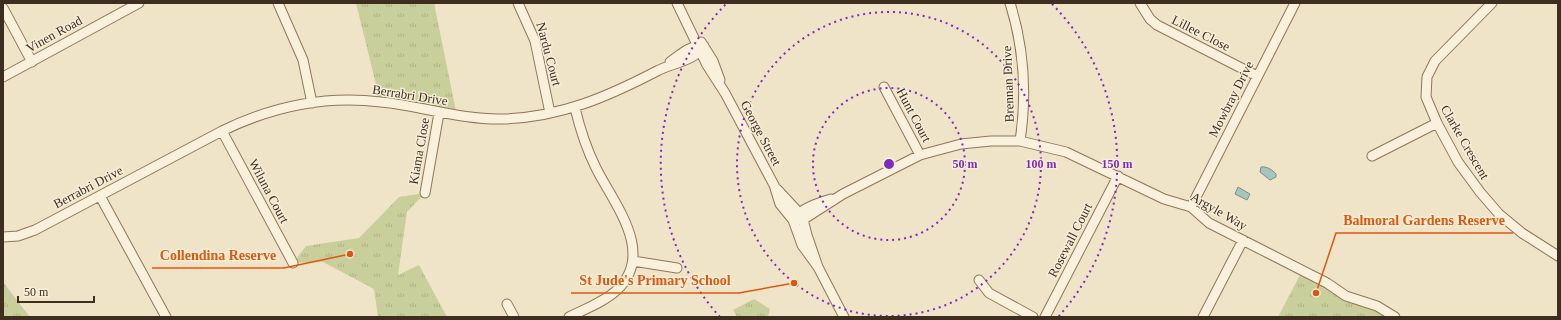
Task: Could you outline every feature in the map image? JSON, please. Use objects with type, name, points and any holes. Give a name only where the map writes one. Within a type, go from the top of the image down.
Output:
[{"type":"street","name":"Vinen Road","points":[[3,77],[139,3]]},
{"type":"street","points":[[278,3],[301,54],[309,81],[312,103]]},
{"type":"street","name":"Nardu Court","points":[[518,3],[534,41],[550,113]]},
{"type":"street","name":"George Street","points":[[677,3],[700,48],[716,68],[725,93],[774,185],[780,204],[793,220],[802,245],[818,267]]},
{"type":"street","name":"Brennan Drive","points":[[1010,3],[1018,32],[1022,60],[1024,101],[1020,141]]},
{"type":"street","name":"Lillee Close","points":[[1140,3],[1150,19],[1157,24],[1258,76]]},
{"type":"street","name":"Mowbray Drive","points":[[1191,207],[1295,3]]},
{"type":"street","name":"Clarke Crescent","points":[[1492,3],[1440,54],[1430,69],[1426,84],[1426,98],[1437,123],[1458,162],[1486,200],[1499,214],[1522,233],[1558,256]]},
{"type":"street","points":[[3,8],[32,62]]},
{"type":"street","name":"Berrabri Drive","points":[[3,237],[18,236],[35,230],[222,131],[258,116],[312,103],[343,100],[380,101],[463,117],[503,119],[550,113],[575,108],[614,93],[665,67],[681,54],[700,48]]},
{"type":"street","name":"Hunt Court","points":[[884,87],[920,154]]},
{"type":"street","points":[[569,317],[617,290],[630,271],[633,261],[634,248],[630,234],[587,150],[575,108]]},
{"type":"street","name":"Kiama Close","points":[[425,193],[439,113]]},
{"type":"street","points":[[1372,156],[1437,123]]},
{"type":"street","name":"Wiluna Court","points":[[222,131],[293,263]]},
{"type":"street","name":"Argyle Way","points":[[802,216],[813,205],[843,194],[920,154],[949,146],[972,142],[1020,141],[1066,152],[1164,199],[1191,207],[1209,223],[1327,283],[1346,296],[1377,306],[1395,317]]},
{"type":"street","name":"Rosewall Court","points":[[1045,317],[1118,176]]},
{"type":"street","name":"George Street","points":[[774,185],[802,216],[806,235],[818,267],[844,317]]},
{"type":"street","points":[[100,196],[166,317]]},
{"type":"street","points":[[793,220],[802,216]]},
{"type":"street","points":[[1203,317],[1242,240]]},
{"type":"street","points":[[633,261],[677,268]]},
{"type":"street","points":[[979,280],[989,293],[1033,317]]},
{"type":"street","points":[[507,304],[514,317]]},
{"type":"green space","points":[[356,3],[434,3],[457,116],[380,101]]},
{"type":"green space","points":[[425,193],[407,212],[398,275],[419,265],[447,317],[378,317],[374,289],[323,262],[293,263],[306,246],[359,238],[399,197]]},
{"type":"green space","points":[[1302,271],[1395,317],[1278,317]]},
{"type":"green space","points":[[3,282],[30,317],[3,317]]},
{"type":"green space","points":[[754,299],[770,309],[768,317],[737,317],[733,310]]},
{"type":"water","points":[[1261,167],[1271,170],[1276,174],[1276,177],[1270,180],[1260,172]]},
{"type":"water","points":[[1238,187],[1250,194],[1247,200],[1235,194]]},
{"type":"place","name":"Collendina Reserve","points":[[350,254]]},
{"type":"place","name":"St Jude's Primary School","points":[[794,283]]},
{"type":"place","name":"Balmoral Gardens Reserve","points":[[1316,293]]}]
